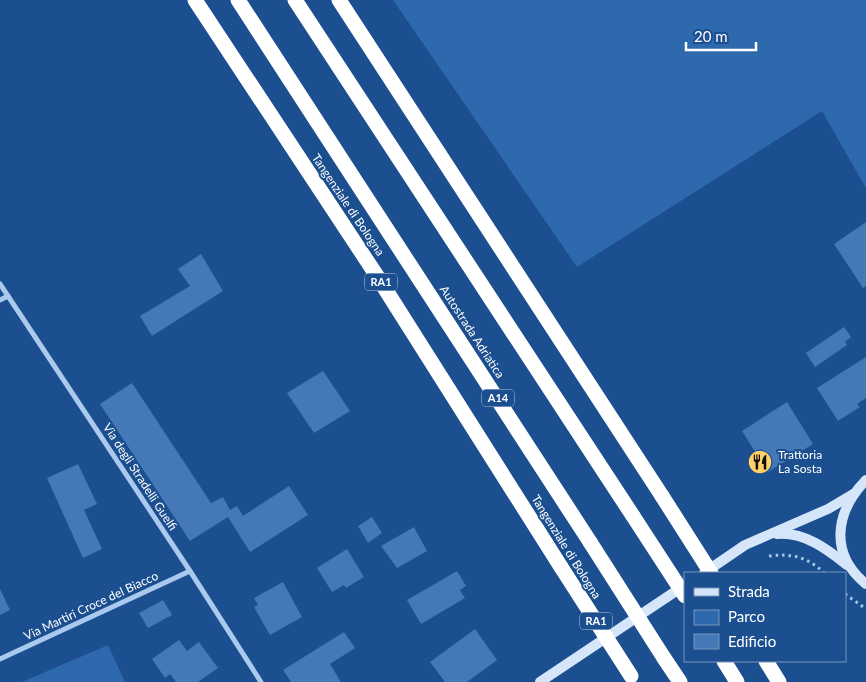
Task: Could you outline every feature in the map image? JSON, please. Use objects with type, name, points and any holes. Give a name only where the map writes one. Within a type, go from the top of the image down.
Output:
[{"type":"highway","name":"Tangenziale di Bologna","points":[[195,0],[377,276],[633,679]]},
{"type":"highway","name":"Autostrada Adriatica","points":[[238,0],[680,682]]},
{"type":"highway","points":[[296,0],[684,594]]},
{"type":"highway","points":[[339,0],[710,572]]},
{"type":"highway","points":[[725,662],[737,682]]},
{"type":"highway","points":[[767,662],[779,682]]},
{"type":"main road","points":[[849,567],[841,544],[842,520],[855,493],[866,480]]},
{"type":"main road","points":[[704,572],[745,545],[828,509],[855,493]]},
{"type":"main road","points":[[771,534],[785,534],[810,540],[832,553],[866,584]]},
{"type":"main road","points":[[540,682],[684,586]]},
{"type":"street","name":"Via degli Stradelli Guelfi","points":[[0,284],[261,682]]},
{"type":"street","points":[[0,300],[8,296]]},
{"type":"street","name":"Via Martiri Croce del Biacco","points":[[0,659],[190,571]]},
{"type":"path","points":[[769,556],[786,554],[799,556],[817,566],[823,572]]},
{"type":"path","points":[[846,595],[866,609]]},
{"type":"green space","points":[[393,0],[866,0],[866,188],[822,111],[577,267]]},
{"type":"green space","points":[[108,645],[125,682],[22,682]]},
{"type":"building","points":[[866,222],[866,286],[863,288],[834,244]]},
{"type":"building","points":[[201,254],[223,291],[152,336],[140,316],[190,286],[178,269]]},
{"type":"building","points":[[844,327],[851,337],[845,342],[847,345],[815,367],[806,353]]},
{"type":"building","points":[[866,357],[866,398],[857,404],[860,407],[838,421],[817,388]]},
{"type":"building","points":[[323,371],[350,411],[314,433],[287,393]]},
{"type":"building","points":[[132,383],[211,503],[223,497],[230,510],[237,506],[243,516],[289,486],[308,515],[250,552],[228,517],[190,541],[100,404]]},
{"type":"building","points":[[787,402],[813,444],[768,472],[742,431]]},
{"type":"building","points":[[78,464],[97,504],[84,510],[102,549],[83,558],[47,478]]},
{"type":"building","points":[[372,517],[382,533],[368,543],[358,526]]},
{"type":"building","points":[[414,527],[427,551],[397,568],[381,546]]},
{"type":"building","points":[[347,549],[364,577],[346,588],[344,585],[332,592],[317,568]]},
{"type":"building","points":[[457,571],[466,586],[460,590],[465,598],[421,624],[407,600]]},
{"type":"building","points":[[283,582],[302,617],[270,635],[254,607],[258,605],[254,598]]},
{"type":"building","points":[[0,589],[10,610],[0,615]]},
{"type":"building","points":[[163,600],[172,615],[148,628],[139,613]]},
{"type":"building","points":[[475,629],[497,660],[467,682],[445,682],[430,662]]},
{"type":"building","points":[[344,632],[355,648],[330,664],[341,682],[291,682],[283,670]]},
{"type":"building","points":[[179,640],[187,651],[199,642],[218,668],[198,682],[176,682],[170,674],[165,678],[152,659]]},
{"type":"place","name":"Trattoria La Sosta","points":[[760,462]]}]
